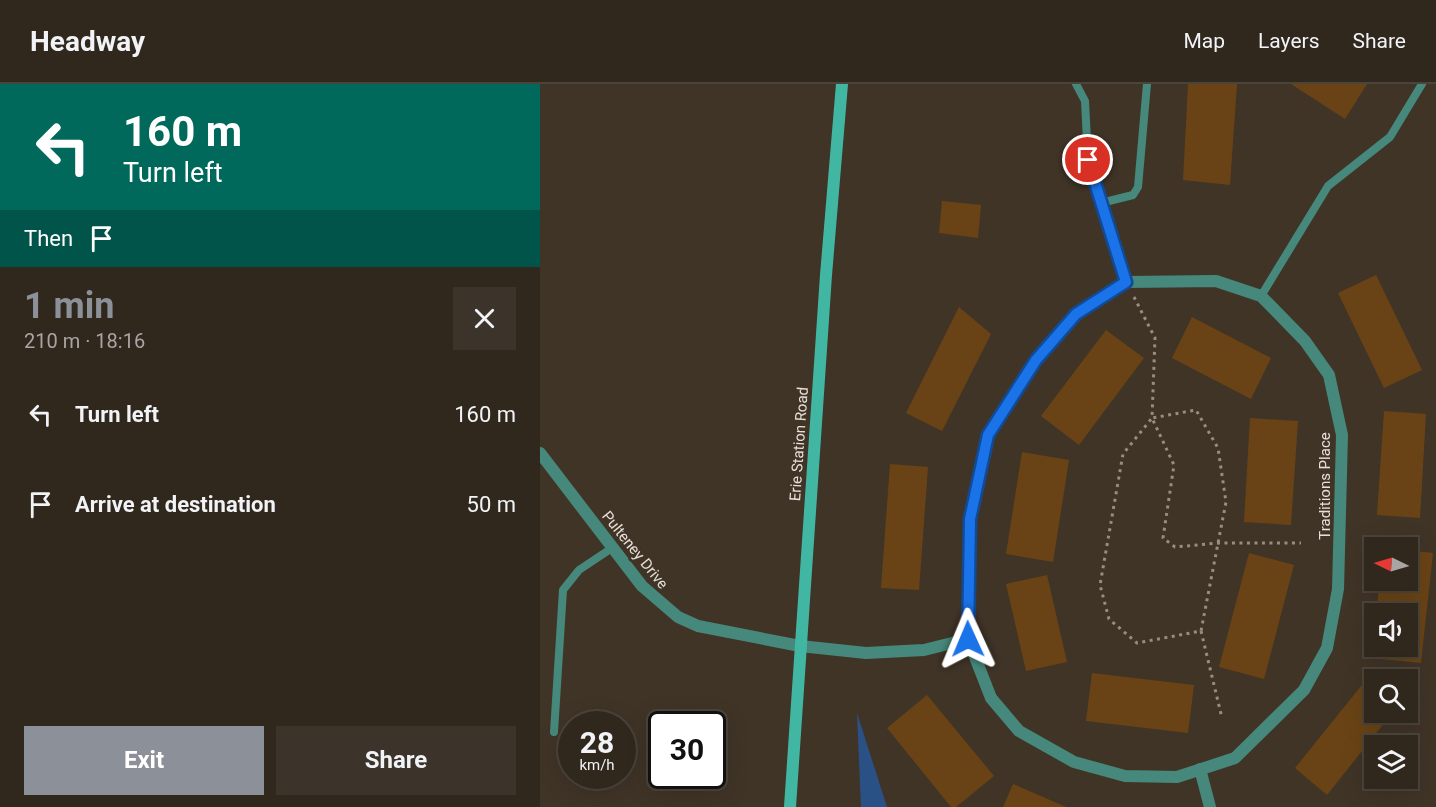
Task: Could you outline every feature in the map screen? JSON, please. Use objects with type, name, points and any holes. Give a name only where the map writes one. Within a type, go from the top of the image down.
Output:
[{"type":"street","name":"Erie Station Road","points":[[790,807],[826,275],[842,84]]},
{"type":"street","name":"Traditions Place","points":[[1216,280],[1261,296],[1305,341],[1329,375],[1342,435],[1338,589],[1327,648],[1304,690],[1235,758],[1177,777],[1125,776],[1074,762],[1019,732],[991,698],[968,639],[970,519],[988,435],[1036,360],[1076,314],[1126,282],[1216,280]]},
{"type":"street","name":"Pulteney Drive","points":[[540,453],[642,586],[678,617],[720,631],[800,646],[866,653],[924,650],[968,639]]},
{"type":"street","points":[[1200,770],[1210,807]]},
{"type":"lane","points":[[1088,84],[1077,86],[1085,101],[1088,160],[1126,282]]},
{"type":"lane","points":[[1101,203],[1133,195],[1138,187],[1147,84]]},
{"type":"lane","points":[[1261,296],[1328,186],[1390,138],[1422,84]]},
{"type":"lane","points":[[554,732],[563,590],[579,570],[612,548]]},
{"type":"path","points":[[1126,282],[1155,338],[1152,417],[1174,465],[1163,538],[1175,547],[1218,543],[1301,543]]},
{"type":"path","points":[[1202,631],[1137,643],[1109,619],[1100,585],[1123,454],[1152,417],[1196,410],[1218,448],[1227,502],[1202,631],[1222,718]]},
{"type":"water","points":[[857,713],[887,807],[861,807]]},
{"type":"building","points":[[1188,84],[1237,84],[1230,185],[1183,180]]},
{"type":"building","points":[[1291,84],[1367,84],[1345,119]]},
{"type":"building","points":[[942,201],[981,205],[978,238],[939,233]]},
{"type":"building","points":[[1376,275],[1422,370],[1384,388],[1338,293]]},
{"type":"building","points":[[959,307],[991,334],[942,431],[906,413]]},
{"type":"building","points":[[1192,317],[1271,358],[1251,399],[1172,358]]},
{"type":"building","points":[[1106,330],[1144,358],[1079,445],[1041,416]]},
{"type":"building","points":[[1384,411],[1426,414],[1420,518],[1377,515]]},
{"type":"building","points":[[1250,418],[1298,421],[1291,525],[1244,522]]},
{"type":"building","points":[[1022,452],[1069,460],[1053,562],[1006,554]]},
{"type":"building","points":[[890,464],[928,467],[919,590],[881,588]]},
{"type":"building","points":[[1418,551],[1433,553],[1421,663],[1371,658],[1418,657],[1418,603],[1377,603],[1379,591],[1418,591]]},
{"type":"building","points":[[1249,553],[1294,565],[1264,679],[1219,667]]},
{"type":"building","points":[[1047,575],[1067,662],[1026,671],[1006,584]]},
{"type":"building","points":[[1092,673],[1194,685],[1188,733],[1086,721]]},
{"type":"building","points":[[1364,682],[1364,723],[1384,723],[1375,735],[1364,735],[1364,748],[1327,795],[1295,768]]},
{"type":"building","points":[[927,695],[994,776],[956,807],[951,807],[887,728]]},
{"type":"building","points":[[1013,784],[1066,807],[1003,807]]},
{"type":"route","points":[[968,639],[970,519],[988,435],[1036,360],[1076,314],[1126,282],[1088,160]]}]
